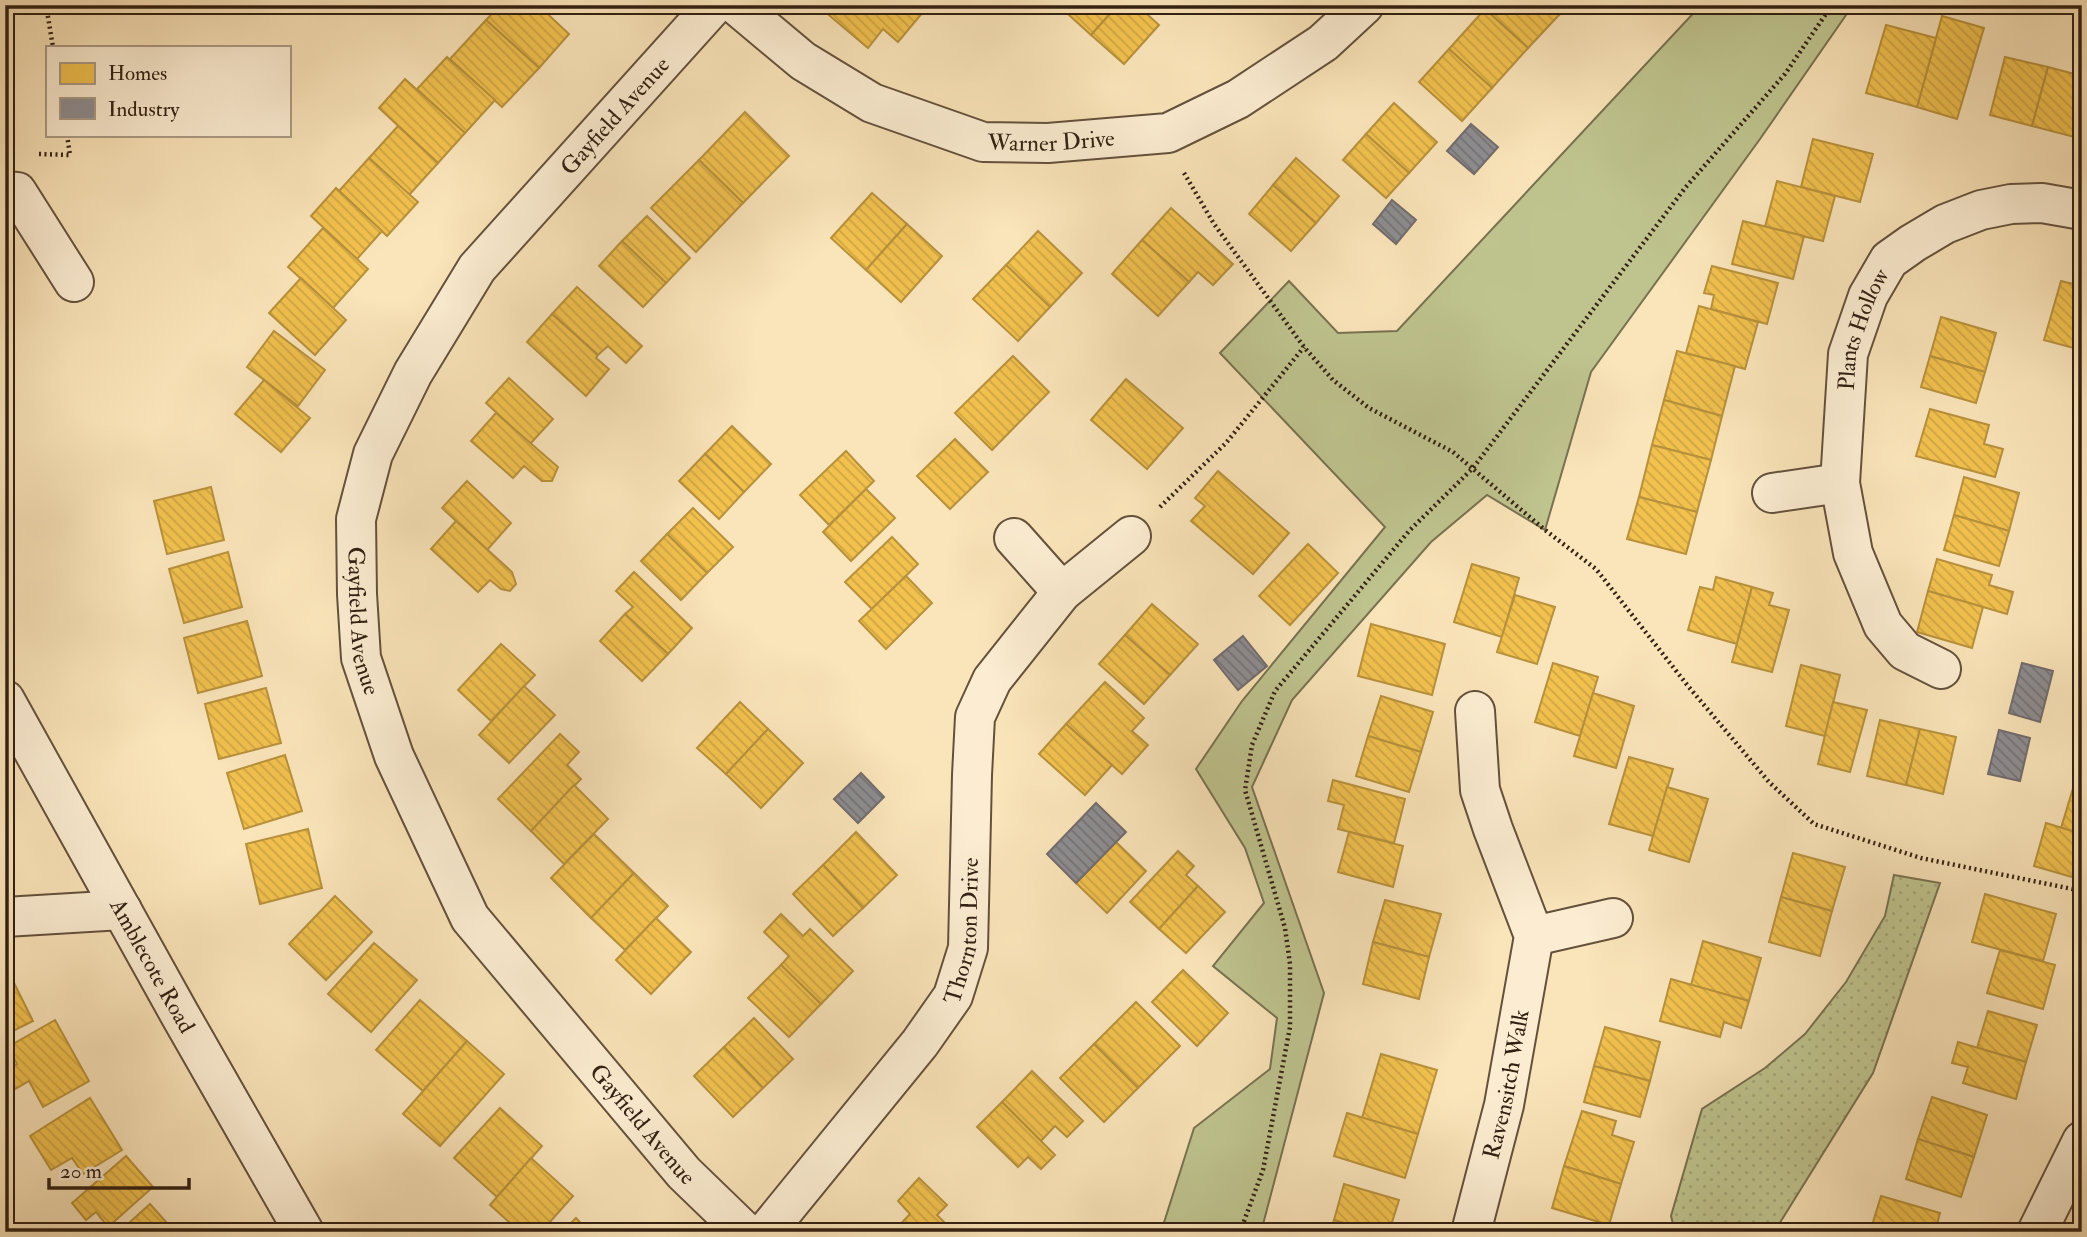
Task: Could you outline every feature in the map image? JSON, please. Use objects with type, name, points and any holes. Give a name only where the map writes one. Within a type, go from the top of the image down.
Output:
[{"type":"street","name":"Gayfield Avenue","points":[[714,5],[477,268],[420,362],[373,454],[356,519],[357,594],[361,658],[394,756],[470,918],[684,1173],[745,1232]]},
{"type":"street","name":"Warner Drive","points":[[736,5],[803,61],[872,103],[983,142],[1048,144],[1168,133],[1238,99],[1323,43],[1364,5]]},
{"type":"street","points":[[5,191],[17,192],[74,282]]},
{"type":"street","name":"Plants Hollow","points":[[1941,669],[1905,651],[1883,625],[1853,553],[1840,483],[1848,354],[1868,296],[1889,260],[1945,224],[2011,204],[2032,203],[2082,211]]},
{"type":"street","points":[[1772,493],[1840,483]]},
{"type":"street","name":"Thornton Drive","points":[[766,1232],[920,1043],[953,996],[968,948],[975,717],[992,680],[1062,592],[1131,536]]},
{"type":"street","points":[[1014,538],[1062,592]]},
{"type":"street","name":"Amblecote Road","points":[[5,700],[304,1232]]},
{"type":"street","points":[[1475,711],[1480,790],[1534,936],[1613,918]]},
{"type":"street","points":[[5,917],[122,910]]},
{"type":"street","name":"Ravensitch Walk","points":[[1471,1232],[1504,1105],[1534,936]]},
{"type":"street","points":[[2037,1232],[2082,1141]]},
{"type":"path","points":[[46,5],[53,46]]},
{"type":"path","points":[[1240,1232],[1263,1170],[1290,1027],[1290,964],[1285,928],[1245,789],[1252,745],[1275,691],[1409,531],[1473,468],[1685,188],[1785,74],[1832,5]]},
{"type":"path","points":[[1168,133],[1174,157],[1214,224],[1304,347],[1334,380],[1369,408],[1453,452],[1545,530],[1596,569],[1688,686],[1769,782],[1814,824],[1921,858],[2082,891]]},
{"type":"path","points":[[31,154],[70,155],[67,136]]},
{"type":"path","points":[[1131,536],[1226,443],[1304,347]]},
{"type":"green space","points":[[1701,5],[1853,5],[1760,139],[1591,372],[1545,530],[1487,495],[1431,542],[1292,700],[1252,787],[1324,993],[1261,1232],[1161,1232],[1194,1128],[1270,1069],[1277,1018],[1213,966],[1264,903],[1245,848],[1196,769],[1242,701],[1385,527],[1220,353],[1289,281],[1338,333],[1397,331]]},
{"type":"green space","points":[[1894,875],[1940,883],[1873,1073],[1773,1232],[1675,1232],[1671,1216],[1702,1109],[1765,1068],[1805,1034],[1846,982],[1885,916]]},
{"type":"building: Homes","points":[[500,5],[538,5],[569,34],[539,68],[486,20]]},
{"type":"building: Homes","points":[[829,5],[929,5],[898,42],[883,29],[868,48],[824,11]]},
{"type":"building: Homes","points":[[1058,5],[1118,5],[1091,35]]},
{"type":"building: Homes","points":[[1118,5],[1137,5],[1159,25],[1124,64],[1091,35]]},
{"type":"building: Homes","points":[[1495,5],[1548,5],[1559,15],[1528,48],[1488,12]]},
{"type":"building: Homes","points":[[1548,5],[1567,5],[1559,15]]},
{"type":"building: Homes","points":[[1485,9],[1528,48],[1492,88],[1449,49]]},
{"type":"building: Homes","points":[[1942,16],[1984,28],[1957,119],[1917,107]]},
{"type":"building: Homes","points":[[486,20],[539,68],[502,107],[450,59]]},
{"type":"building: Homes","points":[[1886,25],[1936,38],[1917,107],[1866,93]]},
{"type":"building: Homes","points":[[1449,49],[1492,88],[1462,121],[1419,82]]},
{"type":"building: Homes","points":[[447,57],[495,100],[465,133],[417,89]]},
{"type":"building: Homes","points":[[2005,57],[2048,67],[2032,126],[1990,115]]},
{"type":"building: Homes","points":[[2048,67],[2082,76],[2079,91],[2082,92],[2082,139],[2032,126]]},
{"type":"building: Homes","points":[[405,79],[465,133],[438,163],[379,108]]},
{"type":"building: Homes","points":[[1394,103],[1437,142],[1409,173],[1366,134]]},
{"type":"building: Homes","points":[[745,112],[789,156],[743,203],[699,160]]},
{"type":"building: Homes","points":[[398,126],[438,163],[409,195],[369,158]]},
{"type":"building: Homes","points":[[1366,134],[1409,173],[1386,198],[1343,160]]},
{"type":"building: Homes","points":[[1813,139],[1873,154],[1860,202],[1801,187]]},
{"type":"building: Homes","points":[[369,158],[418,202],[387,236],[339,191]]},
{"type":"building: Homes","points":[[1296,158],[1339,196],[1316,223],[1273,185]]},
{"type":"building: Homes","points":[[699,160],[743,203],[696,252],[651,208]]},
{"type":"building: Homes","points":[[1777,181],[1835,196],[1823,241],[1765,227]]},
{"type":"building: Homes","points":[[1273,185],[1316,223],[1291,251],[1249,214]]},
{"type":"building: Homes","points":[[336,188],[382,231],[357,259],[311,216]]},
{"type":"building: Homes","points":[[872,193],[907,224],[866,270],[831,238]]},
{"type":"building: Homes","points":[[1171,208],[1233,264],[1213,285],[1198,272],[1189,282],[1142,240]]},
{"type":"building: Homes","points":[[647,216],[690,258],[666,283],[622,241]]},
{"type":"building: Homes","points":[[1743,221],[1804,236],[1793,279],[1732,264]]},
{"type":"building: Homes","points":[[907,224],[942,256],[901,302],[866,270]]},
{"type":"building: Homes","points":[[323,228],[368,269],[333,308],[288,267]]},
{"type":"building: Homes","points":[[1038,231],[1082,273],[1050,307],[1006,265]]},
{"type":"building: Homes","points":[[1142,240],[1189,282],[1158,316],[1112,274]]},
{"type":"building: Homes","points":[[622,241],[666,283],[643,307],[599,266]]},
{"type":"building: Homes","points":[[1006,265],[1050,307],[1018,341],[973,299]]},
{"type":"building: Homes","points":[[1712,266],[1778,283],[1767,324],[1711,309],[1714,295],[1704,293]]},
{"type":"building: Homes","points":[[301,278],[346,320],[315,355],[269,313]]},
{"type":"building: Homes","points":[[2061,281],[2082,286],[2081,350],[2044,340]]},
{"type":"building: Homes","points":[[577,287],[642,346],[626,363],[608,346],[598,355],[552,314]]},
{"type":"building: Homes","points":[[1699,306],[1758,322],[1745,369],[1686,353]]},
{"type":"building: Homes","points":[[552,314],[598,355],[596,358],[609,369],[586,396],[527,342]]},
{"type":"building: Homes","points":[[1941,317],[1996,333],[1985,372],[1930,356]]},
{"type":"building: Homes","points":[[274,331],[325,370],[298,406],[247,367]]},
{"type":"building: Homes","points":[[1677,351],[1735,366],[1722,416],[1664,400]]},
{"type":"building: Homes","points":[[1013,356],[1049,392],[992,450],[955,413]]},
{"type":"building: Homes","points":[[1930,356],[1985,372],[1976,403],[1921,387]]},
{"type":"building: Homes","points":[[509,378],[553,419],[530,444],[486,403]]},
{"type":"building: Homes","points":[[1126,379],[1183,428],[1147,469],[1091,420]]},
{"type":"building: Homes","points":[[264,380],[310,418],[281,452],[235,414]]},
{"type":"building: Homes","points":[[1664,400],[1722,416],[1711,460],[1652,445]]},
{"type":"building: Homes","points":[[1930,409],[1989,425],[1984,444],[2003,449],[1995,477],[1916,456]]},
{"type":"building: Homes","points":[[496,413],[558,467],[552,481],[542,481],[524,466],[513,478],[471,441]]},
{"type":"building: Homes","points":[[732,426],[771,464],[744,492],[705,454]]},
{"type":"building: Homes","points":[[955,439],[988,472],[950,509],[917,476]]},
{"type":"building: Homes","points":[[1652,445],[1711,460],[1697,512],[1639,497]]},
{"type":"building: Homes","points":[[846,451],[874,481],[829,525],[800,495]]},
{"type":"building: Homes","points":[[705,454],[744,492],[719,519],[679,481]]},
{"type":"building: Homes","points":[[1218,471],[1289,533],[1253,574],[1191,521],[1205,506],[1195,498]]},
{"type":"building: Homes","points":[[1964,477],[2019,493],[2009,531],[1954,515]]},
{"type":"building: Homes","points":[[467,481],[511,523],[487,550],[442,508]]},
{"type":"building: Homes","points":[[211,487],[224,540],[167,554],[154,501]]},
{"type":"building: Homes","points":[[866,489],[895,518],[851,561],[823,532]]},
{"type":"building: Homes","points":[[1639,497],[1697,512],[1686,554],[1627,539]]},
{"type":"building: Homes","points":[[693,508],[733,547],[707,573],[667,534]]},
{"type":"building: Homes","points":[[1954,515],[2009,531],[1999,566],[1944,550]]},
{"type":"building: Homes","points":[[456,521],[512,572],[516,584],[510,591],[501,589],[490,580],[478,592],[431,549]]},
{"type":"building: Homes","points":[[667,534],[707,573],[681,600],[641,561]]},
{"type":"building: Homes","points":[[892,537],[918,564],[872,609],[845,582]]},
{"type":"building: Homes","points":[[1308,544],[1338,573],[1290,625],[1259,596]]},
{"type":"building: Homes","points":[[228,552],[242,607],[184,623],[169,569]]},
{"type":"building: Homes","points":[[1937,559],[1992,575],[1989,585],[2013,592],[2007,614],[1928,591]]},
{"type":"building: Homes","points":[[1472,564],[1519,578],[1502,637],[1454,622]]},
{"type":"building: Homes","points":[[634,572],[692,628],[668,654],[625,614],[633,607],[616,591]]},
{"type":"building: Homes","points":[[906,576],[932,603],[886,649],[859,621]]},
{"type":"building: Homes","points":[[1716,577],[1752,587],[1737,644],[1688,630],[1700,587],[1713,590]]},
{"type":"building: Homes","points":[[1752,587],[1773,593],[1769,605],[1789,610],[1772,672],[1732,662]]},
{"type":"building: Homes","points":[[1928,591],[1983,607],[1972,648],[1917,632]]},
{"type":"building: Homes","points":[[1515,595],[1555,607],[1537,664],[1497,652]]},
{"type":"building: Homes","points":[[1152,604],[1198,644],[1170,675],[1125,635]]},
{"type":"building: Homes","points":[[625,614],[668,654],[642,681],[600,641]]},
{"type":"building: Homes","points":[[247,621],[262,676],[198,693],[184,638]]},
{"type":"building: Homes","points":[[1371,624],[1445,644],[1432,695],[1358,676]]},
{"type":"building: Homes","points":[[1125,635],[1170,675],[1144,704],[1099,664]]},
{"type":"building: Homes","points":[[501,644],[535,675],[491,721],[458,690]]},
{"type":"building: Homes","points":[[1553,663],[1598,677],[1580,736],[1535,722]]},
{"type":"building: Homes","points":[[1801,665],[1840,675],[1825,736],[1786,726]]},
{"type":"building: Homes","points":[[1105,682],[1144,718],[1132,731],[1148,745],[1122,774],[1066,724]]},
{"type":"building: Homes","points":[[524,686],[555,715],[509,763],[479,735]]},
{"type":"building: Homes","points":[[266,688],[281,743],[219,759],[205,704]]},
{"type":"building: Homes","points":[[1593,693],[1634,706],[1616,768],[1574,756]]},
{"type":"building: Homes","points":[[1381,696],[1433,712],[1421,752],[1368,736]]},
{"type":"building: Homes","points":[[740,702],[768,729],[726,774],[697,748]]},
{"type":"building: Homes","points":[[1833,702],[1867,710],[1850,772],[1818,764]]},
{"type":"building: Homes","points":[[1880,720],[1920,729],[1906,785],[1867,776]]},
{"type":"building: Homes","points":[[1066,724],[1112,765],[1085,795],[1039,754]]},
{"type":"building: Homes","points":[[768,729],[803,763],[761,808],[726,774]]},
{"type":"building: Homes","points":[[1920,729],[1956,737],[1943,794],[1906,785]]},
{"type":"building: Homes","points":[[560,734],[579,752],[567,765],[581,779],[531,831],[498,799]]},
{"type":"building: Homes","points":[[1368,736],[1421,752],[1409,792],[1356,776]]},
{"type":"building: Homes","points":[[285,755],[302,811],[244,829],[227,773]]},
{"type":"building: Homes","points":[[1629,757],[1673,769],[1653,836],[1609,824]]},
{"type":"building: Homes","points":[[1333,780],[1405,799],[1394,843],[1338,829],[1344,805],[1328,801]]},
{"type":"building: Homes","points":[[574,785],[608,819],[564,864],[531,831]]},
{"type":"building: Homes","points":[[2074,785],[2082,787],[2082,834],[2061,828]]},
{"type":"building: Homes","points":[[1667,787],[1708,799],[1689,862],[1649,850]]},
{"type":"building: Homes","points":[[2046,823],[2082,834],[2082,880],[2034,866]]},
{"type":"building: Homes","points":[[308,829],[322,888],[260,904],[246,844]]},
{"type":"building: Homes","points":[[856,832],[897,875],[863,908],[823,865]]},
{"type":"building: Homes","points":[[1349,832],[1403,846],[1393,887],[1338,872]]},
{"type":"building: Homes","points":[[594,834],[634,873],[591,918],[551,878]]},
{"type":"building: Homes","points":[[1116,842],[1146,871],[1107,913],[1076,883]]},
{"type":"building: Homes","points":[[1178,851],[1194,866],[1186,875],[1198,886],[1159,929],[1130,902]]},
{"type":"building: Homes","points":[[1793,853],[1845,867],[1832,911],[1781,897]]},
{"type":"building: Homes","points":[[823,865],[863,908],[833,936],[793,894]]},
{"type":"building: Homes","points":[[634,873],[668,906],[625,950],[591,918]]},
{"type":"building: Homes","points":[[1198,886],[1225,912],[1186,953],[1159,929]]},
{"type":"building: Homes","points":[[1985,894],[2056,914],[2043,961],[1972,942]]},
{"type":"building: Homes","points":[[335,896],[372,932],[326,980],[289,944]]},
{"type":"building: Homes","points":[[1781,897],[1832,911],[1820,956],[1769,942]]},
{"type":"building: Homes","points":[[1385,900],[1441,914],[1429,957],[1373,942]]},
{"type":"building: Homes","points":[[781,914],[803,936],[810,929],[853,971],[821,1004],[781,965],[789,956],[764,932]]},
{"type":"building: Homes","points":[[656,918],[691,952],[651,994],[616,960]]},
{"type":"building: Homes","points":[[1703,941],[1761,958],[1749,1001],[1691,985]]},
{"type":"building: Homes","points":[[1373,942],[1429,957],[1419,999],[1363,984]]},
{"type":"building: Homes","points":[[374,943],[417,980],[371,1032],[328,994]]},
{"type":"building: Homes","points":[[2000,950],[2055,965],[2043,1009],[1987,993]]},
{"type":"building: Homes","points":[[5,965],[33,1021],[5,1035]]},
{"type":"building: Homes","points":[[781,965],[821,1004],[789,1037],[748,998]]},
{"type":"building: Homes","points":[[1183,970],[1228,1013],[1197,1046],[1152,1002]]},
{"type":"building: Homes","points":[[1671,979],[1749,1001],[1741,1028],[1724,1022],[1720,1037],[1660,1021]]},
{"type":"building: Homes","points":[[420,1000],[467,1041],[423,1091],[376,1050]]},
{"type":"building: Homes","points":[[1136,1002],[1180,1046],[1138,1088],[1094,1044]]},
{"type":"building: Homes","points":[[1988,1011],[2037,1025],[2026,1062],[1977,1048]]},
{"type":"building: Homes","points":[[754,1018],[793,1059],[763,1088],[724,1047]]},
{"type":"building: Homes","points":[[55,1020],[89,1081],[43,1107],[29,1081],[5,1095],[5,1071],[17,1064],[8,1047]]},
{"type":"building: Homes","points":[[1605,1027],[1660,1042],[1650,1081],[1594,1066]]},
{"type":"building: Homes","points":[[467,1041],[504,1074],[440,1146],[403,1114]]},
{"type":"building: Homes","points":[[1958,1042],[2026,1062],[2016,1099],[1963,1083],[1968,1067],[1952,1063]]},
{"type":"building: Homes","points":[[1094,1044],[1138,1088],[1104,1122],[1060,1078]]},
{"type":"building: Homes","points":[[724,1047],[763,1088],[733,1117],[694,1076]]},
{"type":"building: Homes","points":[[1381,1054],[1437,1070],[1418,1134],[1362,1118]]},
{"type":"building: Homes","points":[[1594,1066],[1650,1081],[1640,1117],[1584,1102]]},
{"type":"building: Homes","points":[[1032,1071],[1083,1121],[1067,1137],[1055,1126],[1041,1141],[1002,1102]]},
{"type":"building: Homes","points":[[1932,1097],[1987,1115],[1974,1157],[1918,1139]]},
{"type":"building: Homes","points":[[90,1098],[122,1150],[83,1174],[72,1158],[51,1170],[30,1136]]},
{"type":"building: Homes","points":[[1002,1102],[1055,1155],[1041,1169],[1028,1157],[1018,1167],[977,1127]]},
{"type":"building: Homes","points":[[500,1108],[542,1146],[497,1197],[454,1158]]},
{"type":"building: Homes","points":[[1582,1111],[1616,1121],[1612,1135],[1634,1142],[1621,1184],[1564,1166]]},
{"type":"building: Homes","points":[[1347,1113],[1418,1134],[1405,1178],[1334,1156]]},
{"type":"building: Homes","points":[[1918,1139],[1974,1157],[1961,1197],[1906,1179]]},
{"type":"building: Homes","points":[[126,1156],[153,1187],[108,1227],[96,1212],[86,1220],[72,1203]]},
{"type":"building: Homes","points":[[531,1158],[573,1196],[541,1232],[520,1232],[490,1205]]},
{"type":"building: Homes","points":[[1564,1166],[1621,1184],[1609,1225],[1552,1208]]},
{"type":"building: Homes","points":[[919,1178],[947,1205],[937,1215],[954,1232],[893,1232],[910,1214],[898,1201]]},
{"type":"building: Homes","points":[[1344,1184],[1399,1200],[1389,1232],[1373,1232],[1334,1220]]},
{"type":"building: Homes","points":[[1881,1196],[1940,1213],[1935,1232],[1870,1232]]},
{"type":"building: Homes","points":[[150,1204],[175,1232],[119,1232]]},
{"type":"building: Homes","points":[[576,1218],[589,1232],[562,1232]]},
{"type":"building: Homes","points":[[1334,1220],[1373,1232],[1330,1232]]},
{"type":"building: Industry","points":[[1471,124],[1498,147],[1474,174],[1447,151]]},
{"type":"building: Industry","points":[[1392,200],[1416,220],[1396,244],[1373,224]]},
{"type":"building: Industry","points":[[1243,636],[1267,666],[1238,690],[1214,660]]},
{"type":"building: Industry","points":[[2022,663],[2053,671],[2040,722],[2009,713]]},
{"type":"building: Industry","points":[[1999,730],[2030,738],[2020,781],[1988,774]]},
{"type":"building: Industry","points":[[861,773],[884,797],[858,823],[834,799]]},
{"type":"building: Industry","points":[[1096,803],[1126,832],[1076,883],[1047,854]]}]
